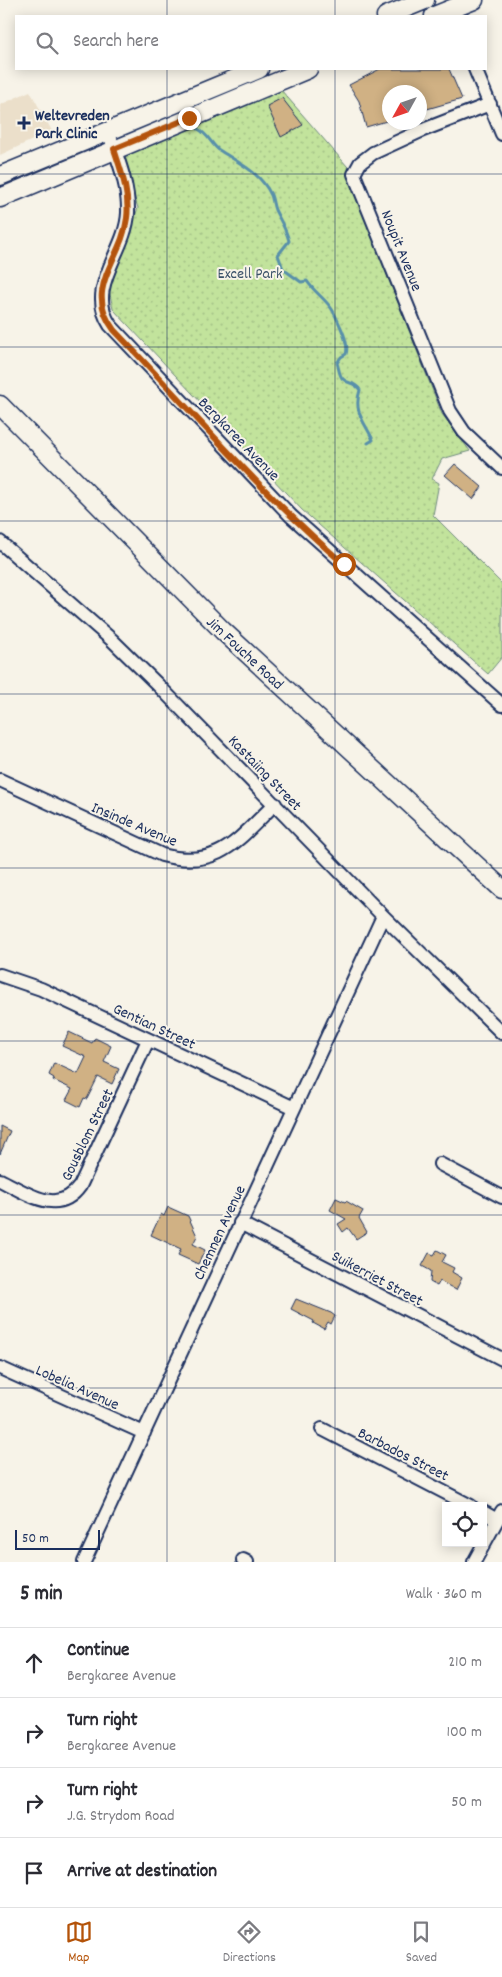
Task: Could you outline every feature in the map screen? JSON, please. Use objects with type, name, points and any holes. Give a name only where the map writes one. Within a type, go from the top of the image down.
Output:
[{"type":"street","points":[[388,15],[426,0]]},
{"type":"street","points":[[446,10],[474,0]]},
{"type":"street","points":[[0,176],[257,70]]},
{"type":"street","points":[[0,198],[306,70]]},
{"type":"street","points":[[475,70],[502,134]]},
{"type":"street","name":"Noupit Avenue","points":[[490,104],[422,130],[373,153],[363,159],[354,174],[450,411],[464,432],[502,468]]},
{"type":"street","name":"Bergkaree Avenue","points":[[108,131],[126,190],[128,206],[124,235],[101,291],[101,306],[110,325],[291,516],[502,705]]},
{"type":"street","name":"Jim Fouche Road","points":[[0,405],[223,631],[502,889]]},
{"type":"street","name":"Kastaiing Street","points":[[0,542],[124,652],[383,916],[502,1033]]},
{"type":"street","name":"Insinde Avenue","points":[[0,780],[162,855],[179,859],[198,860],[222,851],[275,804]]},
{"type":"street","name":"Chemnen Avenue","points":[[84,1562],[383,916]]},
{"type":"street","name":"Gentian Street","points":[[0,975],[41,989],[294,1108]]},
{"type":"street","name":"Gousblom Street","points":[[0,1180],[51,1202],[61,1202],[74,1195],[80,1186],[148,1040]]},
{"type":"street","points":[[440,1164],[502,1197]]},
{"type":"street","name":"Suikerriet Street","points":[[240,1223],[502,1359]]},
{"type":"street","name":"Lobelia Avenue","points":[[0,1368],[144,1433]]},
{"type":"street","name":"Barbados Street","points":[[322,1429],[463,1502]]},
{"type":"street","points":[[474,1562],[500,1515],[487,1513]]},
{"type":"shaded area","name":"Weltevreden Park Clinic","points":[[30,91],[52,131],[0,155],[0,105]]},
{"type":"green space","name":"Excell Park","points":[[281,90],[354,174],[361,209],[442,414],[470,451],[442,459],[432,479],[439,483],[433,515],[502,584],[502,657],[488,674],[302,510],[113,309],[109,289],[138,208],[121,155]]},
{"type":"building","points":[[378,70],[449,70],[462,99],[427,109],[427,85],[382,85],[382,122],[366,127],[359,101],[349,85]]},
{"type":"building","points":[[282,98],[303,125],[281,137],[267,106]]},
{"type":"building","points":[[455,464],[482,487],[473,499],[445,475]]},
{"type":"building","points":[[69,1032],[92,1043],[95,1038],[111,1046],[104,1062],[119,1069],[112,1084],[98,1077],[87,1099],[84,1098],[80,1107],[66,1100],[72,1089],[53,1080],[54,1078],[49,1075],[54,1063],[78,1074],[86,1057],[62,1046]]},
{"type":"building","points":[[0,1126],[10,1131],[0,1154]]},
{"type":"building","points":[[336,1198],[346,1201],[363,1211],[359,1218],[367,1232],[356,1239],[348,1228],[343,1232],[338,1224],[346,1219],[330,1210]]},
{"type":"building","points":[[168,1207],[188,1216],[197,1236],[193,1244],[205,1250],[198,1264],[178,1255],[181,1249],[151,1235],[161,1214],[164,1216]]},
{"type":"building","points":[[437,1250],[446,1255],[442,1262],[454,1268],[452,1272],[462,1278],[456,1290],[440,1281],[437,1286],[430,1282],[431,1271],[422,1266],[429,1253],[434,1255]]},
{"type":"building","points":[[296,1299],[331,1313],[335,1316],[331,1324],[328,1322],[324,1329],[313,1323],[314,1321],[291,1309]]},
{"type":"waterway","points":[[198,129],[219,150],[255,174],[271,195],[275,210],[289,241],[278,255],[283,269],[301,282],[307,281],[330,307],[343,332],[347,349],[346,354],[337,363],[342,378],[356,385],[360,390],[358,398],[359,410],[373,440],[368,443]]},
{"type":"place","name":"Weltevreden Park Clinic","points":[[24,123]]},
{"type":"route","points":[[189,118],[114,149],[126,190],[128,215],[124,235],[101,291],[100,298],[103,313],[114,330],[291,516],[344,564]]}]
